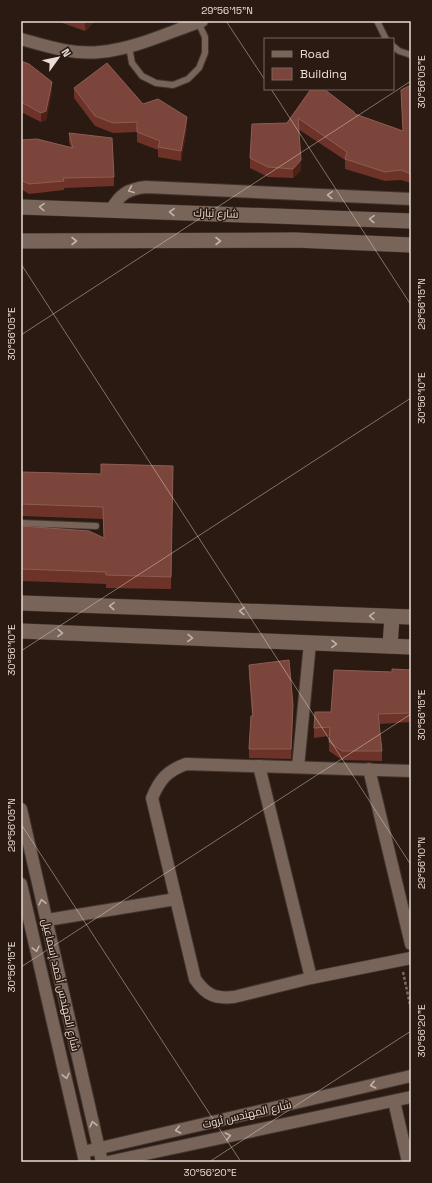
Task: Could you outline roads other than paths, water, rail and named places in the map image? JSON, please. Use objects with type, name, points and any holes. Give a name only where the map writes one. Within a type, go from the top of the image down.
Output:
[{"type":"street","points":[[21,39],[44,46],[75,52],[99,52],[129,47],[200,22]]},
{"type":"street","points":[[111,210],[117,200],[125,193],[135,188],[146,187],[411,199]]},
{"type":"street","name":"شارع تبارك","points":[[21,207],[411,221]]},
{"type":"street","points":[[21,241],[295,240],[411,245]]},
{"type":"street","points":[[21,603],[411,618]]},
{"type":"street","points":[[390,646],[392,617]]},
{"type":"street","points":[[21,632],[411,647]]},
{"type":"street","points":[[298,767],[310,643]]},
{"type":"street","points":[[405,959],[311,978],[234,997],[222,998],[211,995],[201,988],[195,979],[152,798],[157,786],[164,776],[174,768],[186,764],[411,771]]},
{"type":"street","points":[[259,766],[311,978]]},
{"type":"street","points":[[370,769],[411,944]]},
{"type":"street","name":"شارع المهندس أحمد إسماعيل","points":[[21,809],[102,1162]]},
{"type":"street","name":"شارع المهندس أحمد إسماعيل","points":[[21,884],[84,1157]]},
{"type":"street","points":[[46,920],[176,900]]},
{"type":"street","name":"شارع المهندس ثروت","points":[[84,1157],[99,1148],[411,1076]]},
{"type":"street","name":"شارع المهندس ثروت","points":[[108,1162],[411,1097]]},
{"type":"street","points":[[394,1101],[408,1162]]},
{"type":"lane","points":[[377,21],[386,38]]},
{"type":"lane","points":[[129,47],[132,63],[142,76],[156,83],[172,85],[188,79],[202,63],[206,53],[205,37],[200,22]]},
{"type":"lane","points":[[394,47],[399,51],[411,55]]},
{"type":"lane","points":[[21,523],[96,526]]}]
